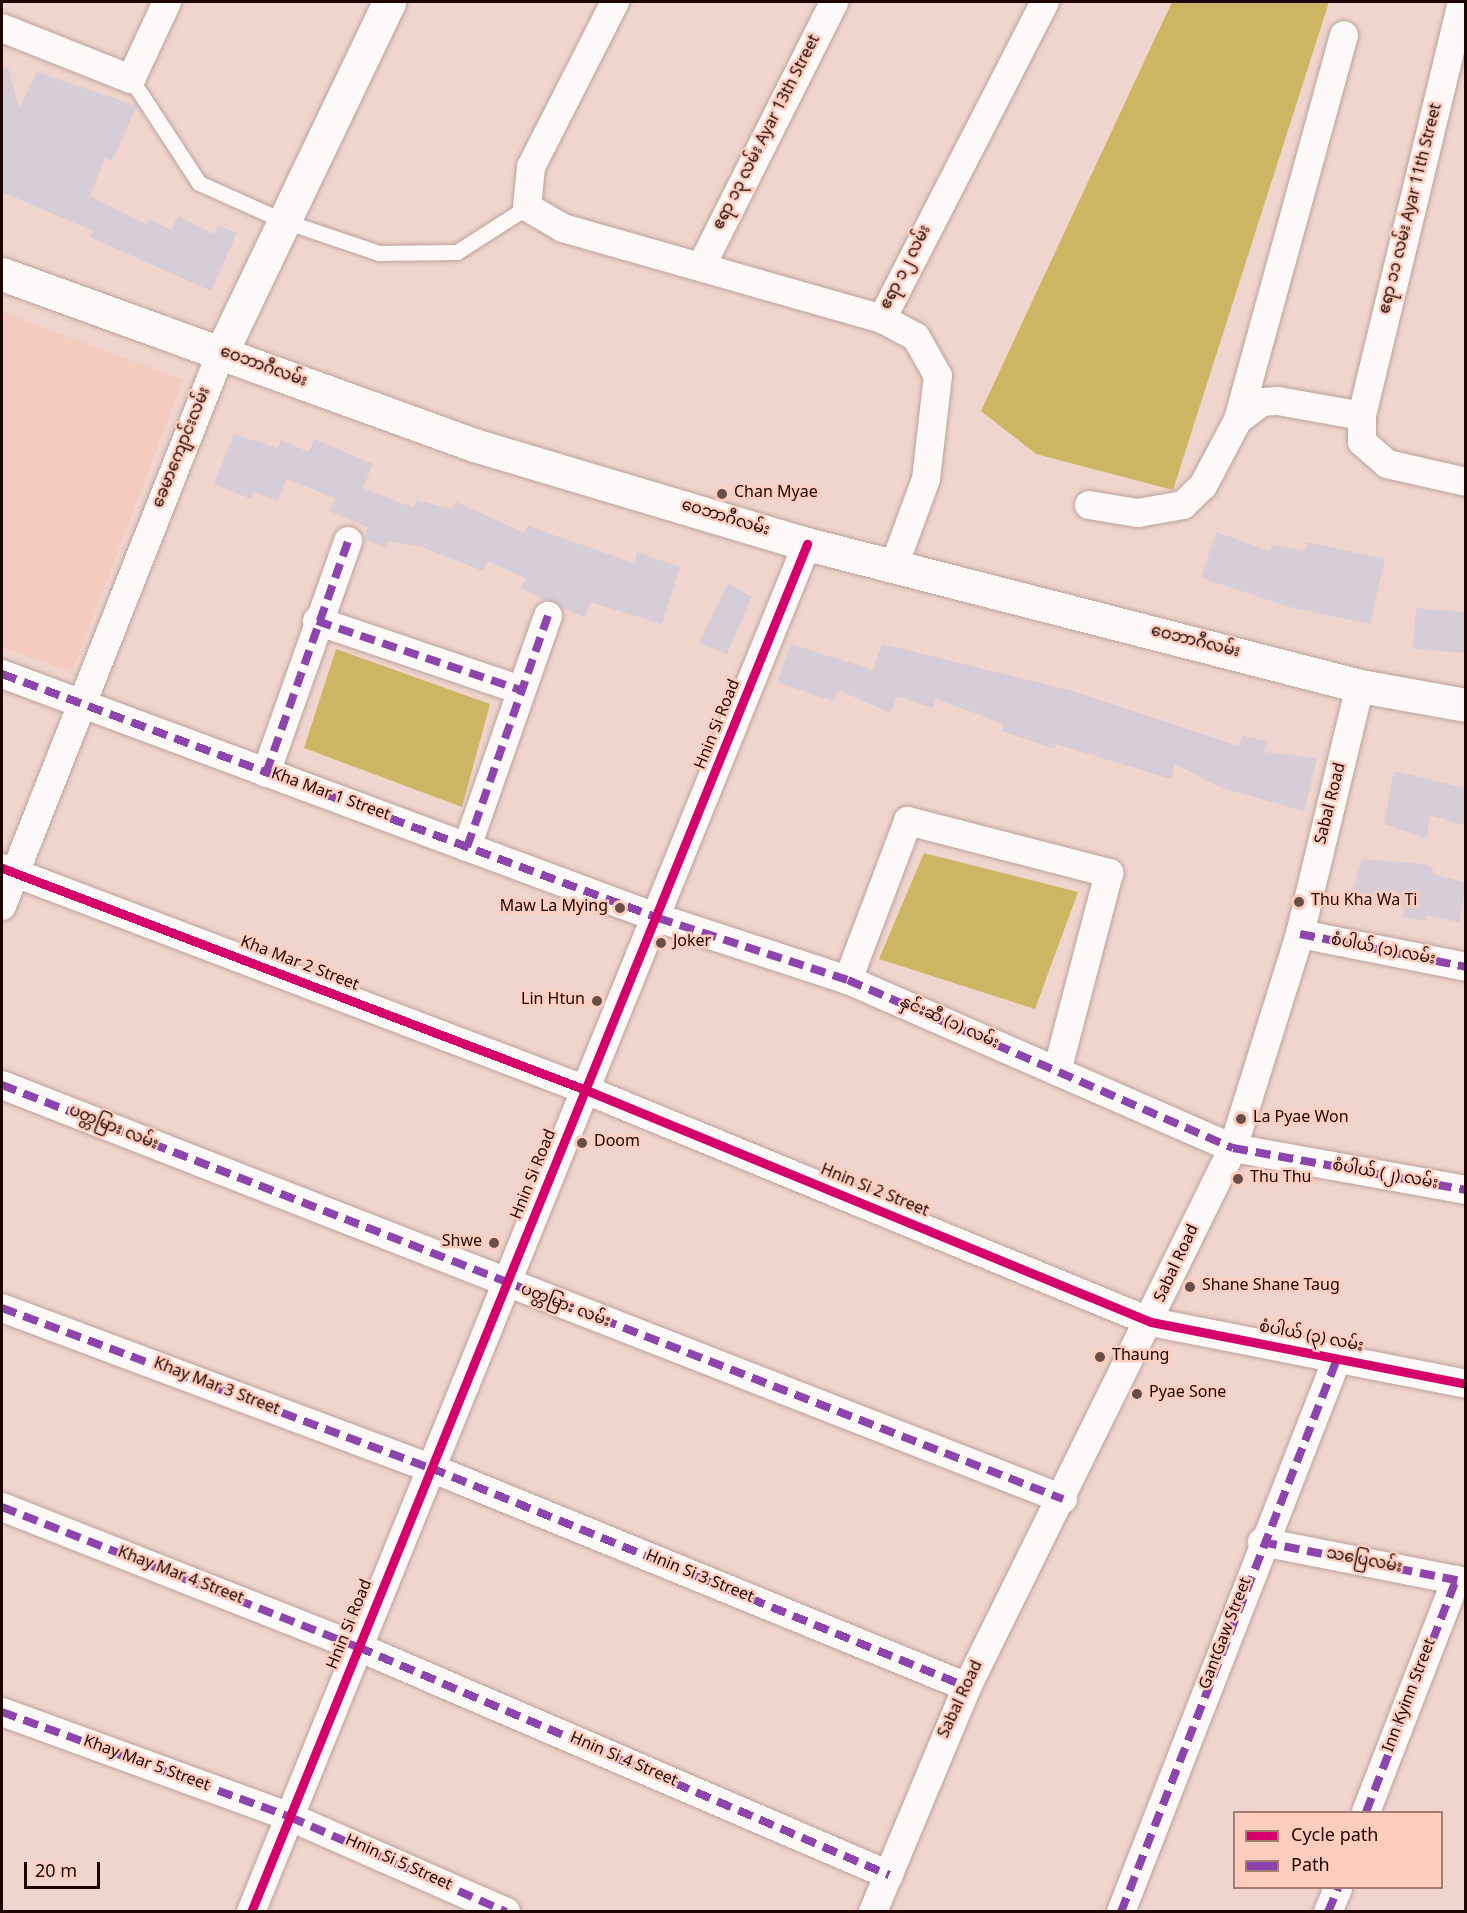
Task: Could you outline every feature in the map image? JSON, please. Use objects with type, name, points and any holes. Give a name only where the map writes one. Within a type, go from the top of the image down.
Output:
[{"type":"main road","name":"ခေမာကျောင်းလမ်း","points":[[221,352],[390,2]]},
{"type":"main road","name":"ဝေဘာဂီလမ်း","points":[[2,274],[474,445],[807,544],[1360,686],[1466,705]]},
{"type":"street","points":[[2,28],[131,79],[167,2]]},
{"type":"street","points":[[615,2],[531,167],[526,207],[563,228],[702,265],[882,318]]},
{"type":"street","name":"ဧရာ ၁၃ လမ်း Ayar 13th Street","points":[[702,265],[834,2]]},
{"type":"street","name":"ဧရာ ၁၂ လမ်း","points":[[894,566],[926,479],[938,376],[916,337],[882,318],[1045,2]]},
{"type":"street","name":"ဧရာ ၁၁ လမ်း Ayar 11th Street","points":[[1462,2],[1362,416],[1364,447],[1387,465],[1466,482]]},
{"type":"street","points":[[1089,505],[1138,513],[1183,506],[1203,486],[1238,420],[1344,35]]},
{"type":"street","name":"ခေမာကျောင်းလမ်း","points":[[2,906],[8,871],[82,704],[221,352]]},
{"type":"street","points":[[1238,420],[1251,406],[1278,401],[1362,416]]},
{"type":"street","points":[[266,772],[317,621],[348,541]]},
{"type":"street","name":"Hnin Si Road","points":[[251,1911],[506,1284],[658,918],[807,544]]},
{"type":"street","points":[[467,847],[548,616]]},
{"type":"street","points":[[317,621],[521,690]]},
{"type":"street","name":"Kha Mar 1 Street","points":[[2,674],[658,918]]},
{"type":"street","name":"Sabal Road","points":[[873,1911],[967,1687],[1151,1322],[1233,1148],[1300,934],[1360,686]]},
{"type":"street","points":[[848,980],[908,821],[1108,873],[1057,1071]]},
{"type":"street","name":"Kha Mar 2 Street","points":[[8,871],[586,1090]]},
{"type":"street","name":"နှင်းဆီ (၁) လမ်း","points":[[658,918],[848,980],[1233,1148]]},
{"type":"street","name":"စံပါယ် (၁) လမ်း","points":[[1300,934],[1466,967]]},
{"type":"street","name":"ပတ္တမြား လမ်း","points":[[2,1085],[506,1284],[1063,1499]]},
{"type":"street","name":"Hnin Si 2 Street","points":[[586,1090],[1151,1322]]},
{"type":"street","name":"စံပါယ် (၂) လမ်း","points":[[1233,1148],[1466,1190]]},
{"type":"street","name":"Khay Mar 3 Street","points":[[2,1308],[431,1468]]},
{"type":"street","name":"စံပါယ် (၃) လမ်း","points":[[1151,1322],[1466,1384]]},
{"type":"street","name":"GantGaw Street","points":[[1121,1911],[1262,1542],[1337,1359]]},
{"type":"street","name":"Hnin Si 3 Street","points":[[431,1468],[967,1687]]},
{"type":"street","name":"Khay Mar 4 Street","points":[[2,1507],[358,1647]]},
{"type":"street","name":"သပြေလမ်း","points":[[1262,1542],[1461,1581]]},
{"type":"street","name":"Inn Kyinn Street","points":[[1366,1811],[1461,1581]]},
{"type":"street","name":"Hnin Si 4 Street","points":[[358,1647],[889,1875]]},
{"type":"street","name":"Khay Mar 5 Street","points":[[2,1712],[290,1817]]},
{"type":"street","name":"Hnin Si 5 Street","points":[[290,1817],[506,1911]]},
{"type":"street","points":[[1328,1911],[1337,1889]]},
{"type":"lane","points":[[131,79],[199,183],[284,221],[379,253],[457,252],[526,207]]},
{"type":"shaded area","points":[[1172,2],[1329,2],[1173,490],[1036,454],[981,411]]},
{"type":"shaded area","points":[[2,312],[183,380],[72,672],[2,647]]},
{"type":"shaded area","points":[[336,649],[490,704],[462,807],[304,748]]},
{"type":"shaded area","points":[[924,853],[1078,892],[1035,1009],[879,959]]},
{"type":"building","points":[[8,67],[19,108],[37,72],[137,106],[112,161],[105,158],[90,196],[146,224],[149,219],[171,230],[178,216],[214,234],[218,225],[237,233],[211,291],[90,237],[93,231],[2,192],[2,68]]},
{"type":"building","points":[[234,434],[278,448],[281,440],[309,452],[314,439],[373,464],[363,488],[414,508],[416,500],[453,509],[456,502],[525,533],[528,526],[634,563],[637,552],[680,567],[662,624],[590,602],[585,618],[521,588],[526,578],[487,561],[483,571],[422,547],[388,541],[386,548],[364,539],[368,527],[329,511],[335,498],[287,479],[278,501],[253,491],[251,499],[214,484]]},
{"type":"building","points":[[1216,532],[1270,551],[1272,544],[1305,551],[1307,542],[1385,559],[1370,624],[1293,608],[1201,578]]},
{"type":"building","points":[[728,583],[752,597],[727,654],[699,643]]},
{"type":"building","points":[[1416,608],[1466,612],[1466,653],[1413,649]]},
{"type":"building","points":[[791,644],[873,670],[882,644],[1069,690],[1239,746],[1242,736],[1267,741],[1264,752],[1317,758],[1304,811],[1219,787],[1175,764],[1171,779],[1056,744],[1055,749],[1002,731],[1004,724],[936,699],[933,708],[897,696],[891,713],[838,690],[833,701],[777,682]]},
{"type":"building","points":[[1394,771],[1466,788],[1466,826],[1430,815],[1427,839],[1384,824]]},
{"type":"building","points":[[1362,859],[1424,864],[1433,869],[1433,874],[1466,883],[1459,922],[1426,915],[1425,921],[1402,917],[1404,907],[1349,903]]},
{"type":"marked path","points":[[266,773],[348,541]]},
{"type":"marked path","points":[[467,847],[548,616]]},
{"type":"marked path","points":[[317,621],[521,690]]},
{"type":"marked path","points":[[2,674],[658,918],[848,980],[1233,1148],[1466,1190]]},
{"type":"marked path","points":[[1300,934],[1466,967]]},
{"type":"marked path","points":[[2,1085],[1063,1499]]},
{"type":"marked path","points":[[2,1308],[431,1468],[967,1687]]},
{"type":"marked path","points":[[1121,1912],[1337,1359]]},
{"type":"marked path","points":[[2,1507],[358,1647],[889,1875]]},
{"type":"marked path","points":[[1262,1542],[1466,1582]]},
{"type":"marked path","points":[[1366,1811],[1456,1580]]},
{"type":"marked path","points":[[2,1712],[290,1817],[506,1912]]},
{"type":"marked path","points":[[1328,1912],[1338,1889]]},
{"type":"cycle path","points":[[251,1912],[807,544]]},
{"type":"cycle path","points":[[2,868],[586,1090],[1151,1322],[1466,1384]]},
{"type":"place","name":"Chan Myae","points":[[722,494]]},
{"type":"place","name":"Thu Kha Wa Ti","points":[[1299,902]]},
{"type":"place","name":"Maw La Mying","points":[[620,908]]},
{"type":"place","name":"Joker","points":[[661,943]]},
{"type":"place","name":"Lin Htun","points":[[597,1001]]},
{"type":"place","name":"La Pyae Won","points":[[1241,1119]]},
{"type":"place","name":"Doom","points":[[582,1143]]},
{"type":"place","name":"Thu Thu","points":[[1238,1179]]},
{"type":"place","name":"Shwe","points":[[494,1243]]},
{"type":"place","name":"Shane Shane Taug","points":[[1190,1287]]},
{"type":"place","name":"Thaung","points":[[1100,1357]]},
{"type":"place","name":"Pyae Sone","points":[[1137,1394]]}]
